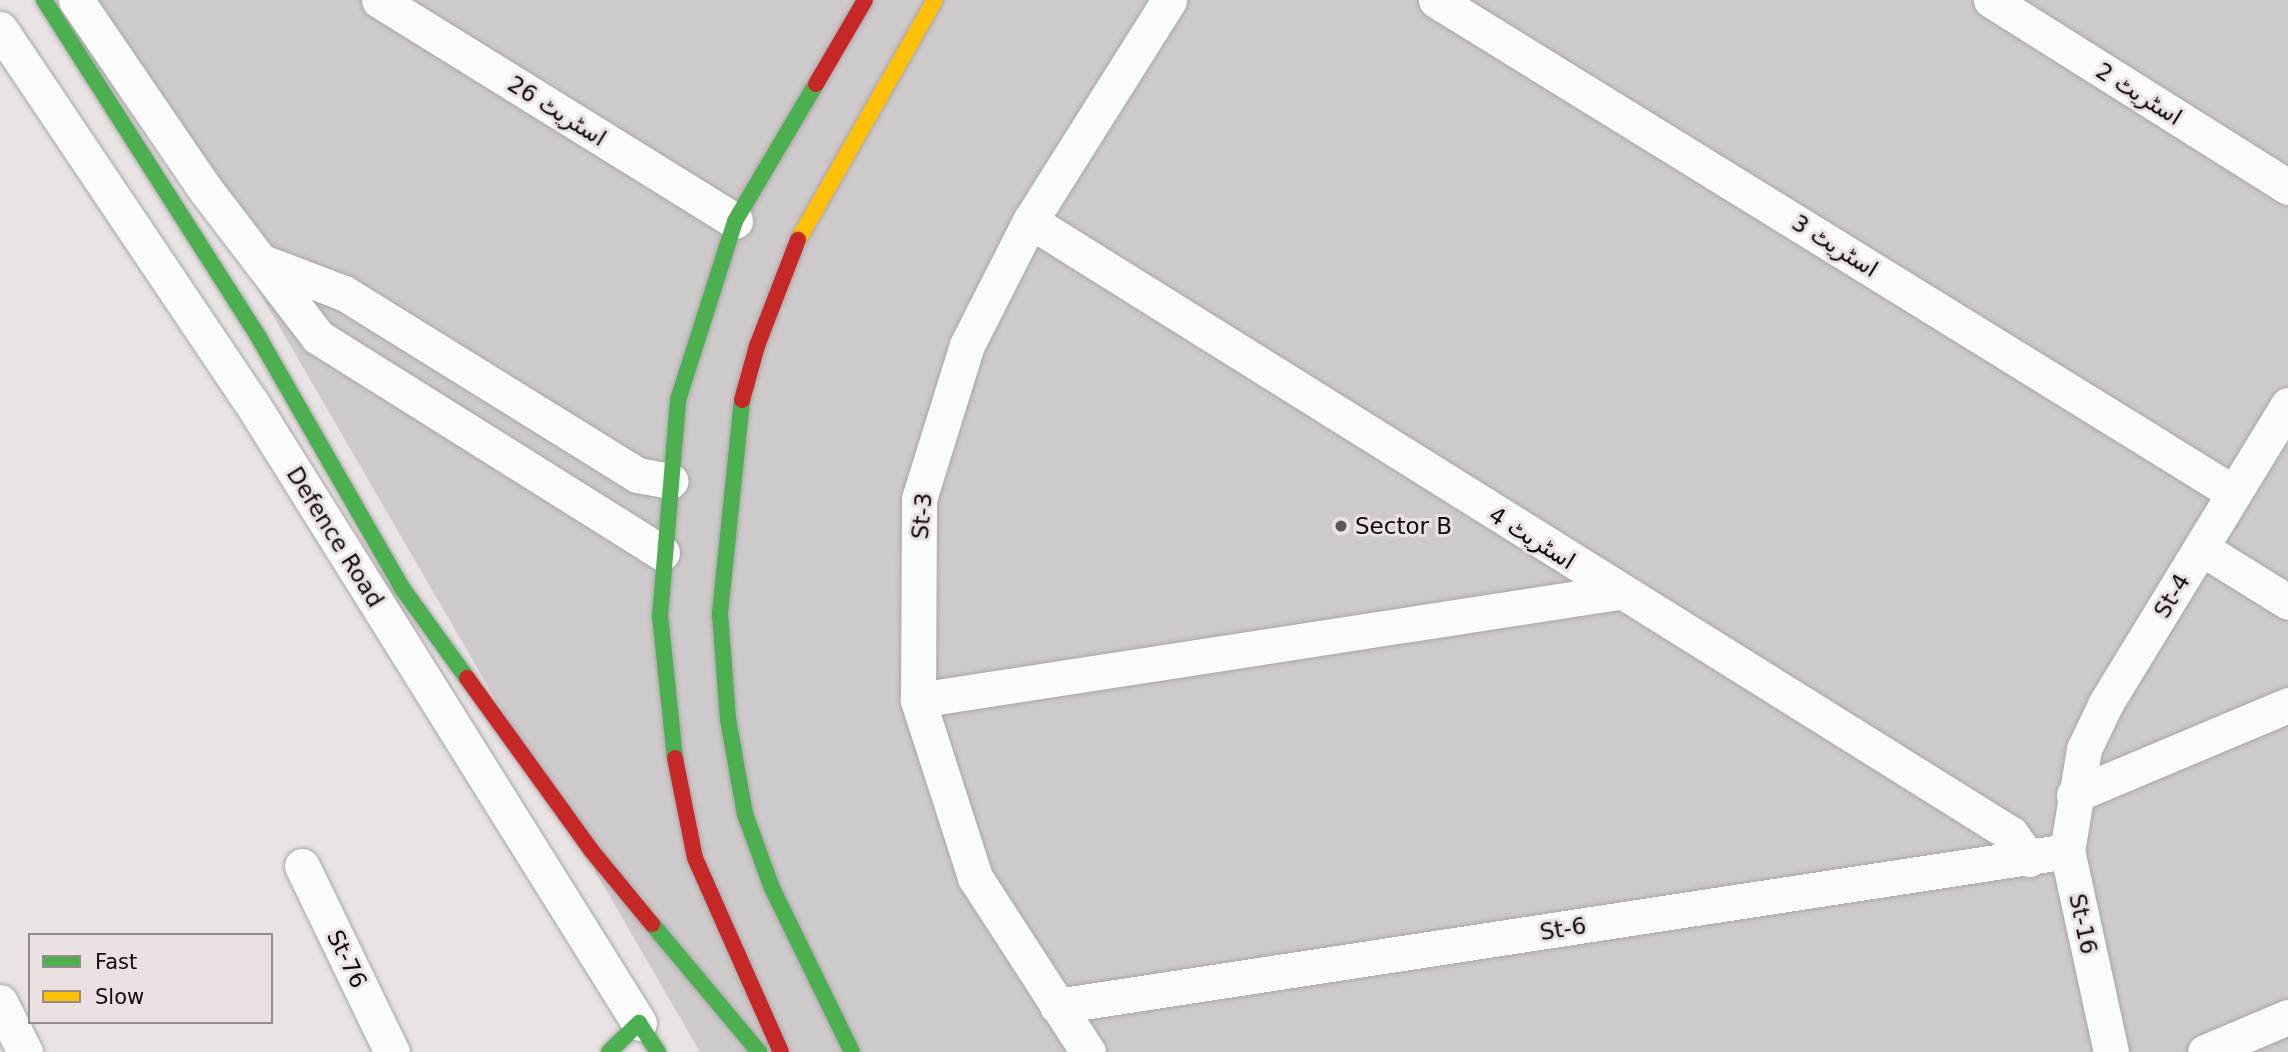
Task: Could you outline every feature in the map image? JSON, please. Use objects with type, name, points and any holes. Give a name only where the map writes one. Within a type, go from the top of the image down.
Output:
[{"type":"street","points":[[44,0],[259,338],[402,589],[591,850],[760,1052]]},
{"type":"street","points":[[76,0],[260,261],[318,337],[662,553]]},
{"type":"street","name":"اسٹریٹ 26","points":[[379,0],[735,221]]},
{"type":"street","points":[[781,1052],[695,858],[677,772],[660,617],[662,553],[678,400],[735,221],[865,0]]},
{"type":"street","points":[[852,1052],[782,911],[745,814],[728,719],[720,613],[728,507],[738,414],[757,346],[802,230],[935,0]]},
{"type":"street","name":"St-3","points":[[1088,1052],[975,877],[918,700],[919,499],[967,345],[1030,221],[1169,0]]},
{"type":"street","name":"اسٹریٹ 3","points":[[1436,0],[2234,493]]},
{"type":"street","name":"اسٹریٹ 2","points":[[1991,0],[2288,187]]},
{"type":"street","name":"Defence Road","points":[[0,29],[251,402],[658,1052]]},
{"type":"street","name":"اسٹریٹ 4","points":[[1030,221],[1617,592],[2011,834],[2029,859]]},
{"type":"street","points":[[260,261],[344,293],[637,475],[670,481]]},
{"type":"street","name":"St-4","points":[[2074,795],[2084,749],[2106,703],[2288,405]]},
{"type":"street","points":[[2201,548],[2288,602]]},
{"type":"street","points":[[918,700],[1617,592]]},
{"type":"street","points":[[2074,795],[2288,705]]},
{"type":"street","name":"St-16","points":[[2074,795],[2067,851],[2111,1052]]},
{"type":"street","name":"St-6","points":[[1058,1006],[2029,859],[2067,851]]},
{"type":"street","name":"St-76","points":[[302,866],[392,1052]]},
{"type":"street","points":[[0,1002],[25,1052]]},
{"type":"street","points":[[2204,1052],[2288,1017]]},
{"type":"street","points":[[609,1052],[639,1023]]},
{"type":"building","name":"Sector B","points":[[90,0],[2288,0],[2288,1052],[700,1052]]},
{"type":"traffic: fast","points":[[44,0],[259,338],[402,588],[467,678]]},
{"type":"traffic: fast","points":[[675,758],[660,616],[678,400],[735,221],[816,84]]},
{"type":"traffic: fast","points":[[742,400],[720,613],[728,719],[745,814],[772,888],[852,1052]]},
{"type":"traffic: fast","points":[[652,924],[759,1052]]},
{"type":"traffic: fast","points":[[609,1052],[639,1023],[658,1052]]},
{"type":"traffic: slow","points":[[798,240],[935,0]]},
{"type":"traffic: jam","points":[[816,84],[865,0]]},
{"type":"traffic: jam","points":[[742,400],[757,346],[798,240]]},
{"type":"traffic: jam","points":[[467,678],[591,850],[652,924]]},
{"type":"traffic: jam","points":[[675,758],[695,858],[781,1052]]},
{"type":"place","name":"Sector B","points":[[1341,526]]}]
